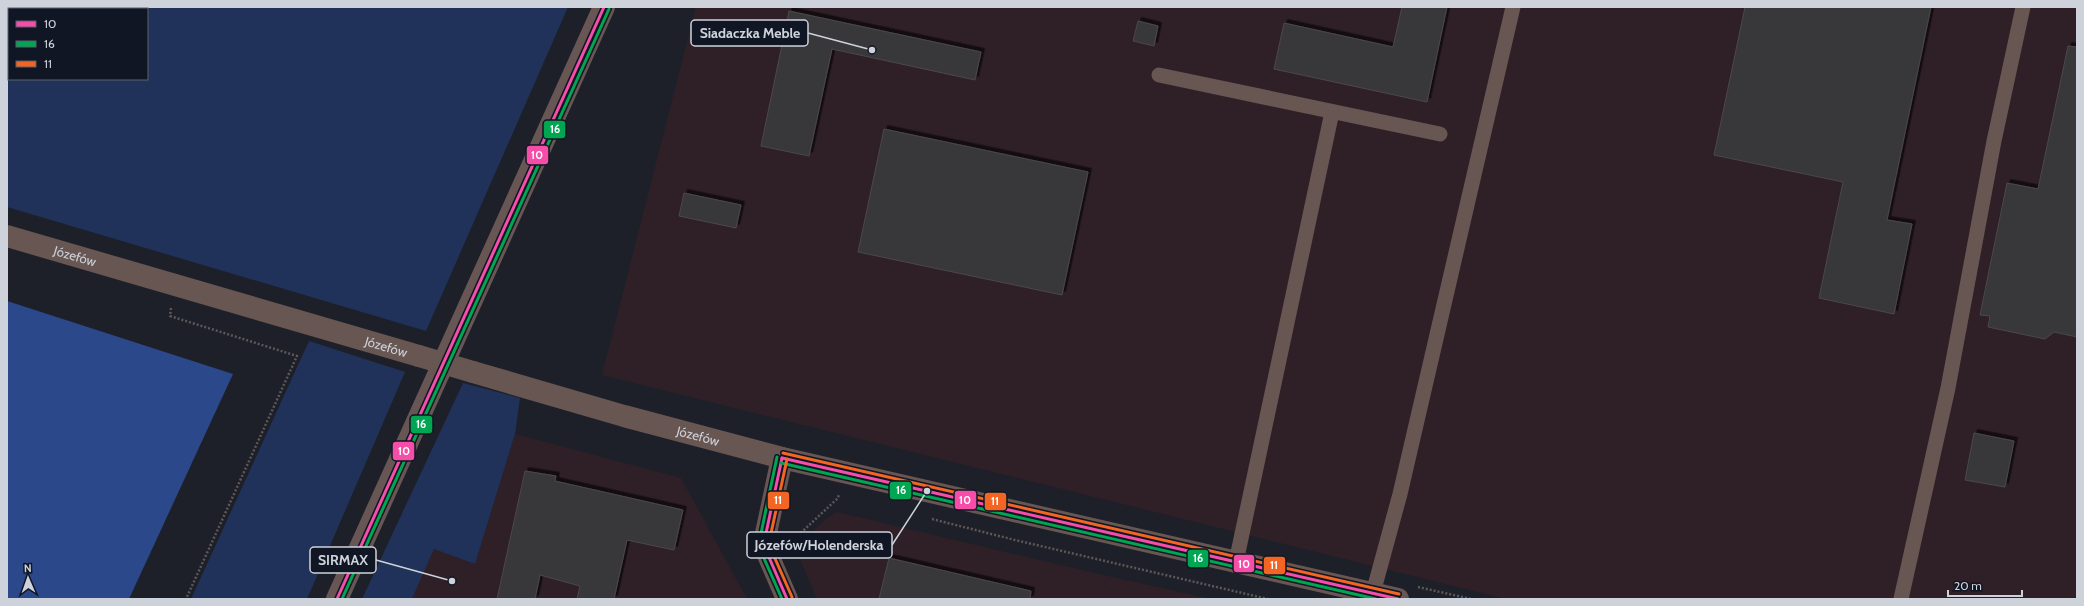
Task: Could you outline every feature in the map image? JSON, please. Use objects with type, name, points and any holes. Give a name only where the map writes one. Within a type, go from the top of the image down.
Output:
[{"type":"main road","points":[[337,599],[604,7]]},
{"type":"street","name":"Józefów","points":[[7,236],[176,284],[624,416],[782,458],[1398,599]]},
{"type":"street","points":[[782,458],[765,538],[768,555],[787,599]]},
{"type":"lane","points":[[1373,593],[1400,494],[1513,7]]},
{"type":"lane","points":[[1901,599],[1948,388],[1994,141],[2023,7]]},
{"type":"lane","points":[[1159,74],[1440,134]]},
{"type":"lane","points":[[1236,562],[1332,112]]},
{"type":"path","points":[[176,284],[170,316],[297,356],[186,599]]},
{"type":"path","points":[[930,518],[1015,540],[1268,599]]},
{"type":"shaded area","points":[[568,7],[426,331],[7,207],[7,8]]},
{"type":"shaded area","points":[[696,7],[2077,7],[2077,599],[1506,599],[602,375]]},
{"type":"shaded area","points":[[7,301],[233,374],[129,599],[7,599]]},
{"type":"shaded area","points":[[309,341],[405,372],[307,599],[191,599]]},
{"type":"shaded area","points":[[463,383],[520,398],[515,434],[475,564],[434,549],[412,599],[362,599]]},
{"type":"shaded area","points":[[515,434],[681,478],[747,599],[412,599],[434,549],[475,564]]},
{"type":"shaded area","points":[[837,512],[1211,599],[817,599],[795,548],[826,519]]},
{"type":"building","points":[[1402,7],[1447,7],[1427,102],[1274,69],[1284,23],[1393,47]]},
{"type":"building","points":[[1745,7],[1931,7],[1887,220],[1912,224],[1894,314],[1819,298],[1843,182],[1714,155]]},
{"type":"building","points":[[789,11],[981,52],[975,80],[832,49],[809,156],[761,146]]},
{"type":"building","points":[[1138,21],[1158,26],[1154,46],[1133,41]]},
{"type":"building","points":[[2068,46],[2077,47],[2077,337],[2054,332],[2045,339],[1988,327],[1990,316],[1980,315],[2007,183],[2038,189]]},
{"type":"building","points":[[884,129],[1088,172],[1062,295],[858,252]]},
{"type":"building","points":[[684,193],[741,205],[736,228],[679,216]]},
{"type":"building","points":[[1974,433],[2014,441],[2005,487],[1965,480]]},
{"type":"building","points":[[525,471],[556,476],[555,481],[683,510],[674,550],[627,540],[614,599],[577,599],[580,586],[540,575],[535,599],[497,599]]},
{"type":"building","points":[[889,558],[1031,591],[1030,599],[879,599]]},
{"type":"transit line","name":"10","points":[[337,599],[604,7]]},
{"type":"transit line","name":"16","points":[[342,599],[609,9]]},
{"type":"transit line","name":"11","points":[[783,453],[1399,594]]},
{"type":"transit line","name":"16","points":[[777,457],[760,538],[763,556],[782,599]]},
{"type":"transit line","name":"10","points":[[782,458],[1398,599]]},
{"type":"transit line","name":"10","points":[[782,458],[765,538],[768,555],[787,599]]},
{"type":"transit line","name":"11","points":[[787,459],[770,538],[773,554],[792,597]]},
{"type":"transit line","name":"16","points":[[781,463],[1376,599]]},
{"type":"place","name":"Siadaczka Meble","points":[[872,50]]},
{"type":"place","name":"Józefów/Holenderska","points":[[927,491]]},
{"type":"place","name":"SIRMAX","points":[[452,581]]}]
